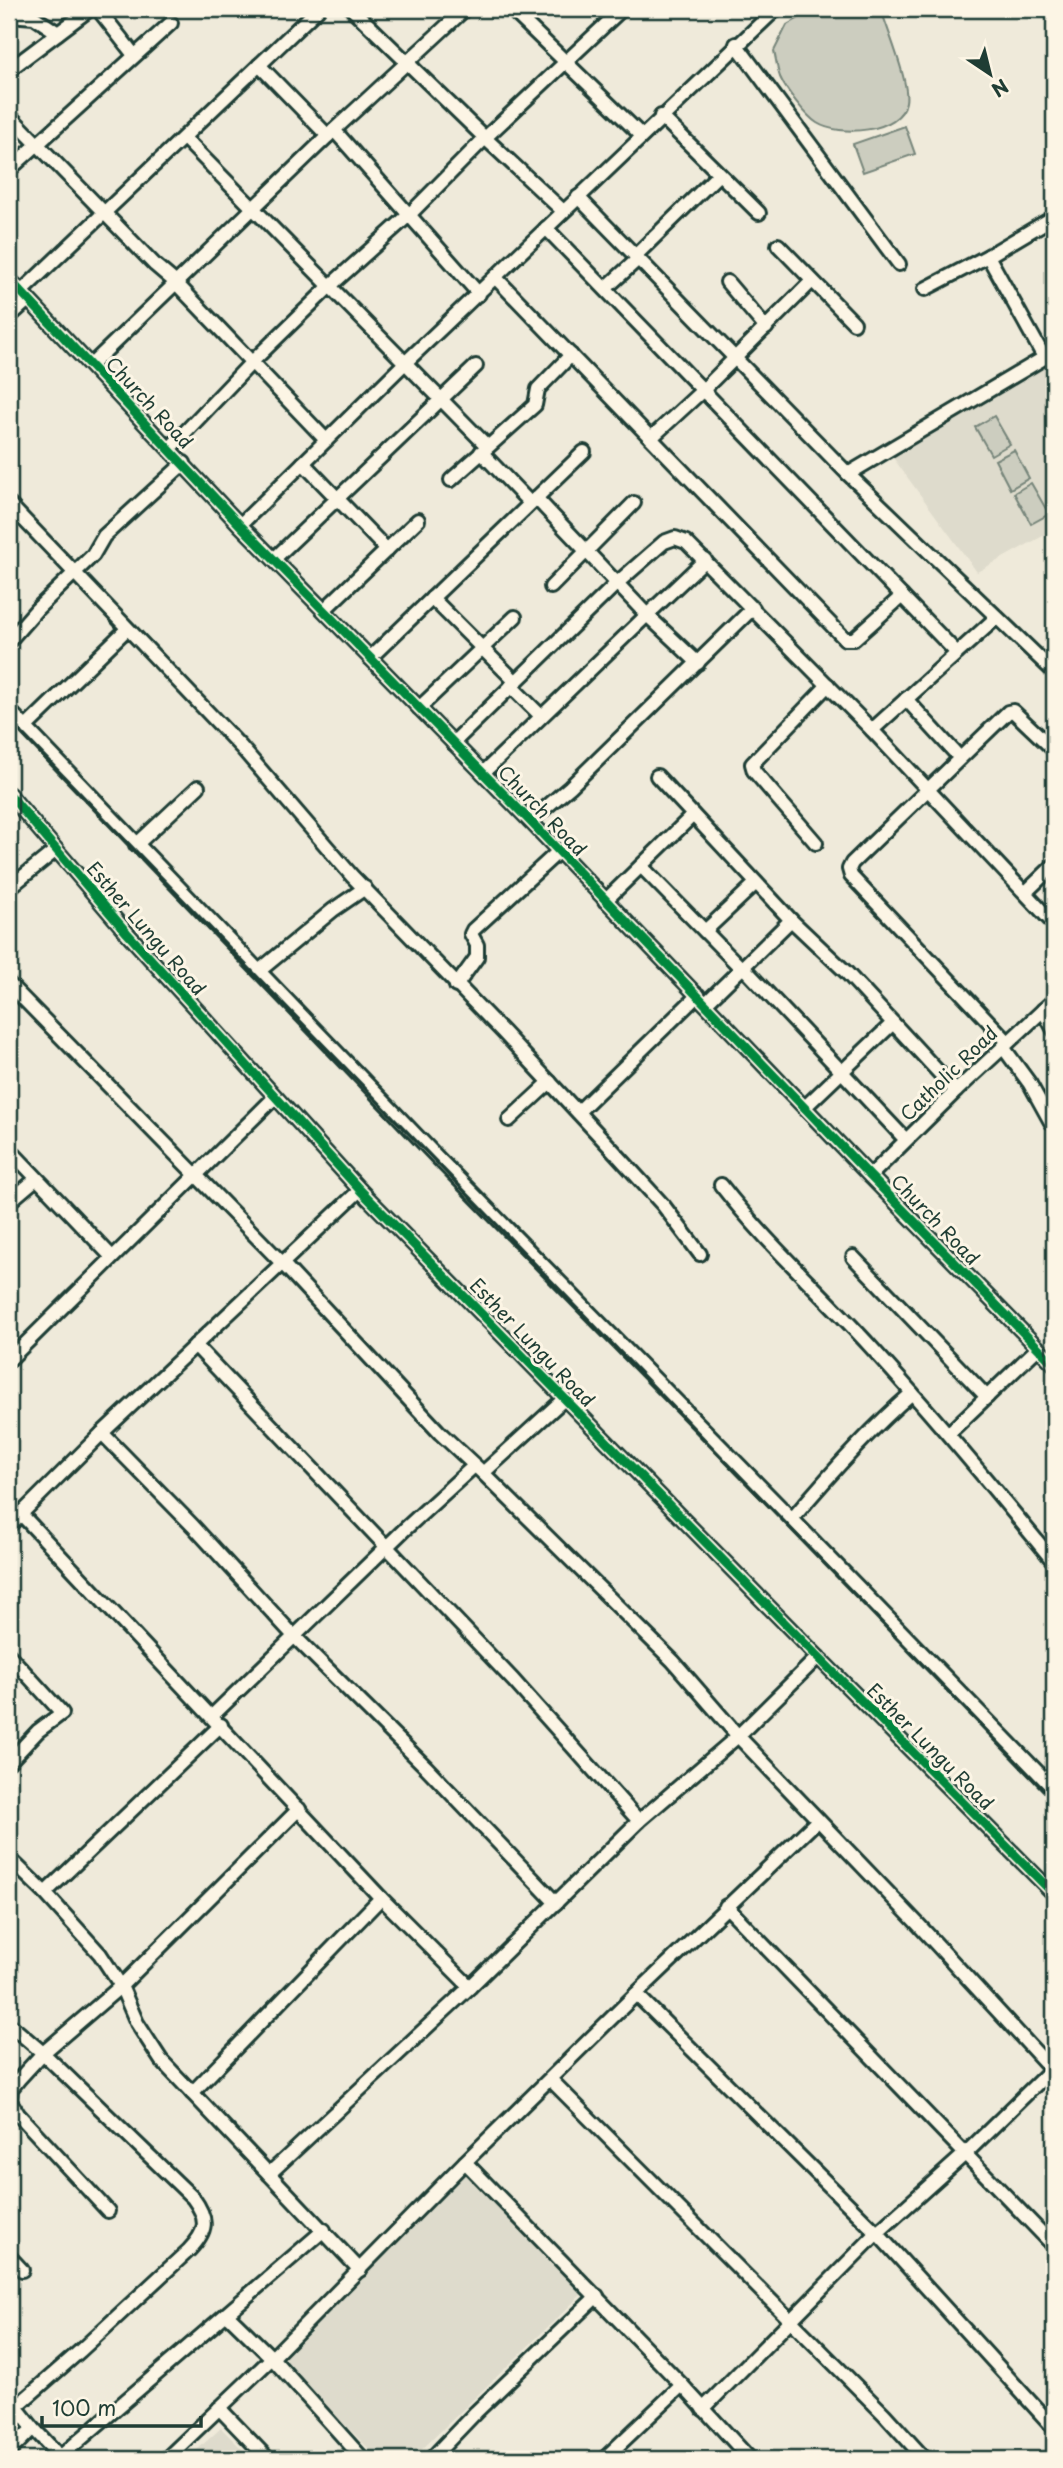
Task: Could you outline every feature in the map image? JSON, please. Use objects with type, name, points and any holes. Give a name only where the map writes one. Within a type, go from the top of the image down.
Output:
[{"type":"street","points":[[9,69],[90,9]]},
{"type":"street","points":[[98,9],[134,55]]},
{"type":"street","points":[[9,317],[25,296],[105,212],[318,9]]},
{"type":"street","points":[[352,9],[563,211]]},
{"type":"street","points":[[91,365],[331,133],[465,9]]},
{"type":"street","points":[[511,9],[641,135]]},
{"type":"street","points":[[170,448],[251,362],[410,214],[485,138],[622,9]]},
{"type":"street","points":[[240,525],[773,9]]},
{"type":"street","points":[[9,15],[18,13],[34,17],[58,33]]},
{"type":"street","points":[[9,170],[172,23]]},
{"type":"street","points":[[736,44],[899,264]]},
{"type":"street","points":[[259,65],[331,133],[410,214],[479,294]]},
{"type":"street","points":[[9,116],[146,256],[176,282],[326,440]]},
{"type":"street","points":[[661,116],[759,213]]},
{"type":"street","points":[[184,138],[406,362],[533,501],[698,663]]},
{"type":"street","points":[[606,288],[719,174]]},
{"type":"street","points":[[578,197],[848,474],[1054,672]]},
{"type":"street","points":[[925,289],[988,256],[1054,216]]},
{"type":"street","points":[[546,228],[957,653]]},
{"type":"street","points":[[778,245],[853,323]]},
{"type":"street","points":[[848,474],[1049,354],[988,256]]},
{"type":"street","points":[[496,278],[845,639],[854,639],[902,596]]},
{"type":"street","name":"Church Road","points":[[9,279],[240,525],[1054,1364]]},
{"type":"street","points":[[651,438],[812,281]]},
{"type":"street","points":[[727,282],[766,328]]},
{"type":"street","points":[[451,480],[535,405],[538,389],[571,355]]},
{"type":"street","points":[[274,559],[476,366]]},
{"type":"street","points":[[370,658],[584,452]]},
{"type":"street","points":[[9,641],[20,626],[93,555],[104,536],[184,463]]},
{"type":"street","points":[[303,463],[387,550]]},
{"type":"street","points":[[551,587],[634,503]]},
{"type":"street","points":[[9,504],[241,747],[365,888],[578,1112],[663,1205],[700,1254]]},
{"type":"street","points":[[324,610],[418,520]]},
{"type":"street","points":[[453,743],[616,584],[664,542],[674,538],[686,541],[872,730],[1054,924]]},
{"type":"street","points":[[483,773],[705,560]]},
{"type":"street","points":[[432,598],[482,649],[541,716]]},
{"type":"street","points":[[530,821],[570,788],[753,608]]},
{"type":"street","points":[[419,708],[516,617]]},
{"type":"street","points":[[872,730],[996,618]]},
{"type":"street","points":[[26,727],[127,629]]},
{"type":"street","points":[[816,843],[754,771],[752,764],[828,685]]},
{"type":"street","points":[[906,699],[960,758]]},
{"type":"street","points":[[9,710],[439,1159],[1054,1789]]},
{"type":"street","points":[[1051,1122],[1006,1044],[851,876],[849,869],[852,863],[1011,710],[1054,750]]},
{"type":"street","points":[[657,776],[791,920],[847,973],[956,1091]]},
{"type":"street","points":[[136,845],[198,787]]},
{"type":"street","name":"Esther Lungu Road","points":[[9,794],[274,1098],[360,1190],[1054,1894]]},
{"type":"street","points":[[606,901],[693,815]]},
{"type":"street","points":[[9,888],[56,849]]},
{"type":"street","points":[[456,986],[477,957],[477,945],[471,934],[473,930],[559,851]]},
{"type":"street","points":[[1026,892],[1054,865]]},
{"type":"street","points":[[641,866],[742,967],[906,1140]]},
{"type":"street","points":[[705,931],[756,883]]},
{"type":"street","points":[[259,971],[333,910],[365,888]]},
{"type":"street","points":[[578,1112],[702,999],[742,967],[791,920]]},
{"type":"street","points":[[9,984],[283,1264],[440,1433],[673,1661],[738,1736],[1054,2069],[877,2233],[704,2409]]},
{"type":"street","name":"Catholic Road","points":[[870,1176],[1054,1000]]},
{"type":"street","points":[[1043,1010],[1054,1030]]},
{"type":"street","points":[[805,1107],[893,1023]]},
{"type":"street","points":[[509,1120],[550,1082]]},
{"type":"street","points":[[9,1360],[111,1256],[274,1098]]},
{"type":"street","points":[[9,1149],[111,1256]]},
{"type":"street","points":[[9,1202],[36,1179]]},
{"type":"street","points":[[722,1185],[747,1218],[870,1345],[949,1433],[1054,1562]]},
{"type":"street","points":[[9,1526],[102,1433],[360,1190]]},
{"type":"street","points":[[853,1257],[986,1397]]},
{"type":"street","points":[[195,1345],[513,1680],[639,1821]]},
{"type":"street","points":[[949,1433],[1038,1348]]},
{"type":"street","points":[[792,1519],[831,1474],[912,1393]]},
{"type":"street","points":[[45,1893],[217,1721],[294,1636],[386,1548],[564,1399]]},
{"type":"street","points":[[102,1433],[193,1526],[294,1636],[426,1767],[556,1903]]},
{"type":"street","points":[[21,1514],[382,1898],[470,1987]]},
{"type":"street","points":[[9,1655],[62,1713],[38,1731],[9,1762]]},
{"type":"street","points":[[269,2174],[470,1987],[639,1821],[738,1736],[818,1657]]},
{"type":"street","points":[[108,2211],[18,2114],[10,2101],[11,2089],[43,2053],[121,1986],[299,1809]]},
{"type":"street","points":[[166,2459],[272,2358],[465,2162],[636,1994],[818,1819]]},
{"type":"street","points":[[9,1858],[100,1954],[121,1986],[137,2023],[160,2060],[360,2270]]},
{"type":"street","points":[[192,2093],[382,1898]]},
{"type":"street","points":[[726,1906],[1054,2246]]},
{"type":"street","points":[[636,1994],[877,2233],[1054,2428]]},
{"type":"street","points":[[9,2024],[43,2053],[193,2198],[202,2211],[204,2226],[202,2235],[189,2249],[80,2351],[13,2402],[61,2458],[324,2230]]},
{"type":"street","points":[[551,2080],[884,2414],[925,2459]]},
{"type":"street","points":[[465,2162],[597,2296],[750,2459]]},
{"type":"street","points":[[9,2256],[22,2270]]},
{"type":"street","points":[[431,2459],[597,2296]]},
{"type":"street","points":[[227,2314],[272,2358],[363,2459]]},
{"type":"street","points":[[604,2459],[682,2385]]},
{"type":"street","points":[[219,2408],[268,2459]]},
{"type":"street","points":[[9,2452],[33,2428]]},
{"type":"shaded area","points":[[815,9],[881,9],[905,83],[906,102],[902,112],[893,120],[868,129],[839,130],[812,120],[791,95],[780,77],[774,51],[787,25]]},
{"type":"shaded area","points":[[905,126],[915,154],[863,172],[853,144]]},
{"type":"shaded area","points":[[1054,362],[1054,530],[977,572],[891,455]]},
{"type":"shaded area","points":[[994,416],[1010,444],[991,455],[975,427]]},
{"type":"shaded area","points":[[1014,450],[1029,478],[1010,489],[995,460]]},
{"type":"shaded area","points":[[1031,483],[1049,514],[1031,524],[1014,493]]},
{"type":"shaded area","points":[[466,2173],[584,2292],[412,2459],[379,2459],[279,2358]]},
{"type":"shaded area","points":[[221,2428],[252,2459],[187,2459]]},
{"type":"railway","points":[[9,720],[1054,1801]]},
{"type":"cycle path","points":[[9,279],[240,525],[1054,1364]]},
{"type":"cycle path","points":[[9,794],[127,933],[360,1190],[1054,1894]]}]
